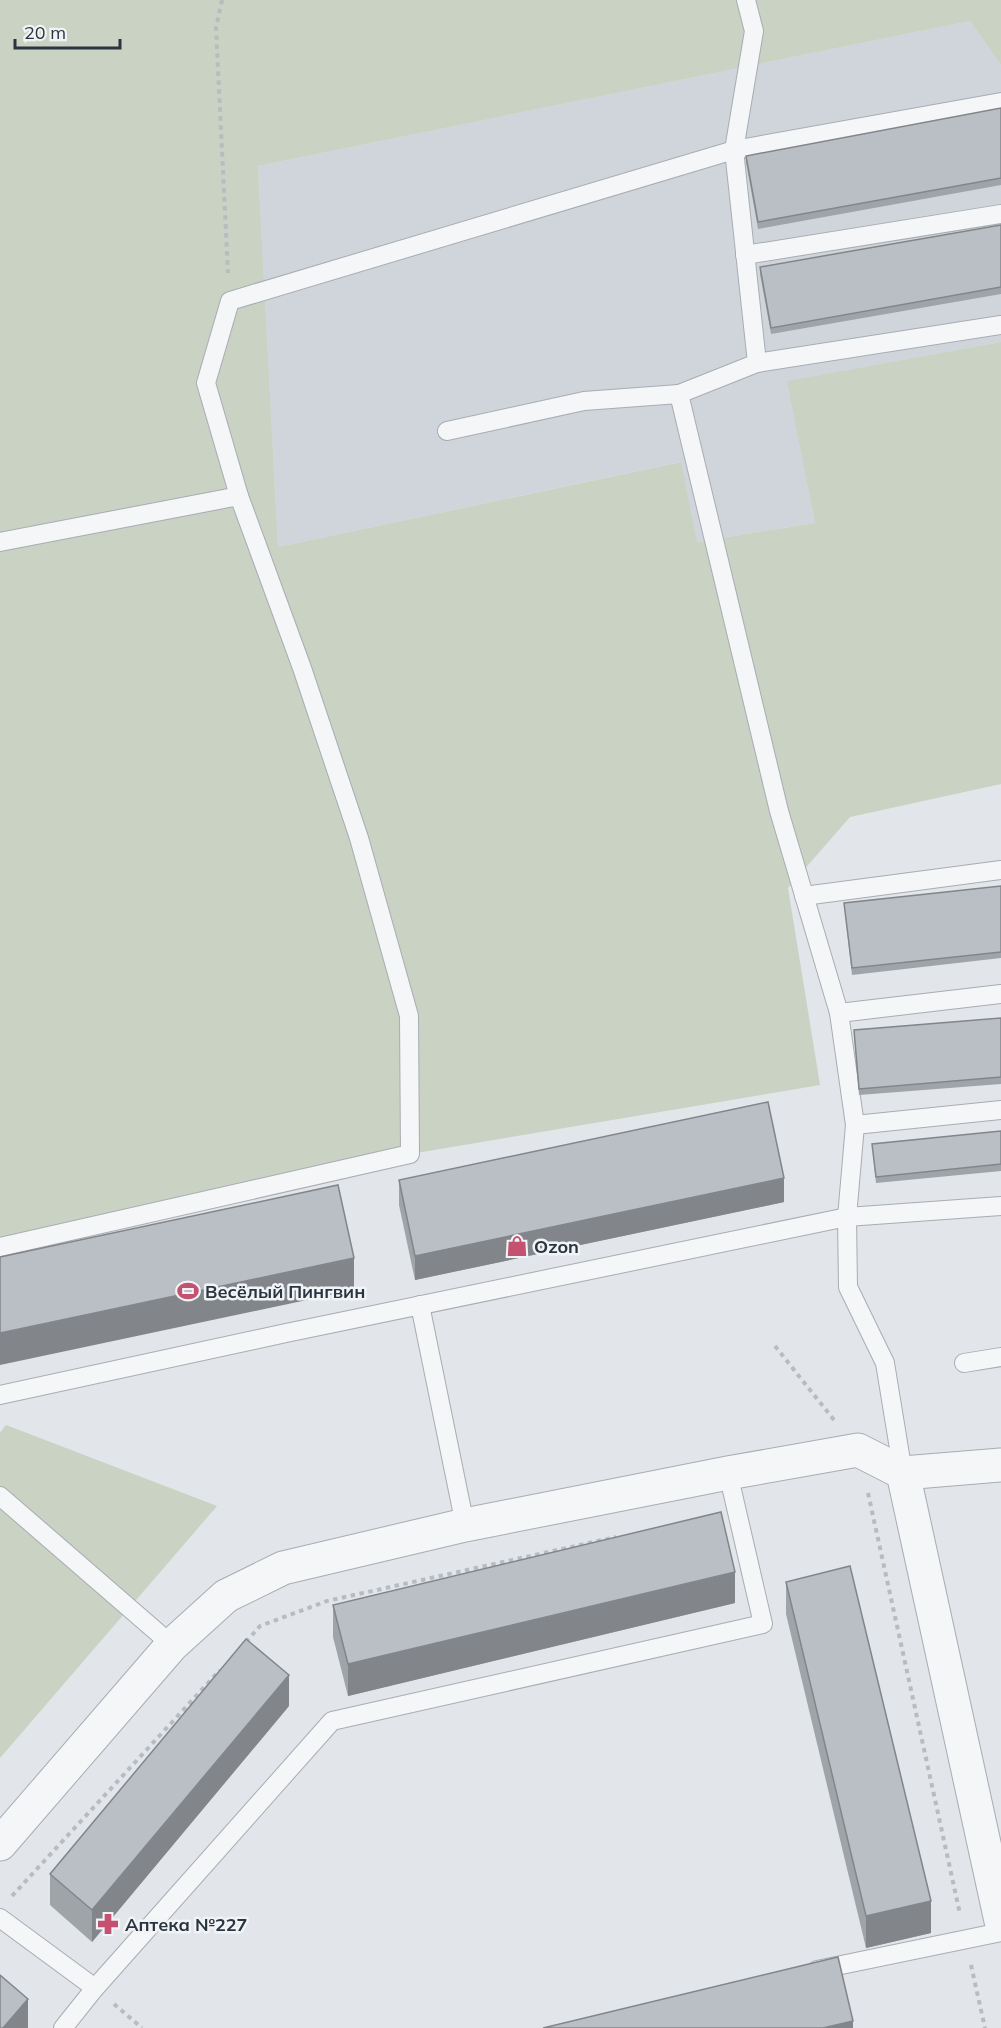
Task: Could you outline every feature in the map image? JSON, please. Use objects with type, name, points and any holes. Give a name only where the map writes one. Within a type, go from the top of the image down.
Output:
[{"type":"street","points":[[0,1844],[172,1645],[226,1596],[283,1568],[465,1525],[858,1450],[903,1473],[1001,1465]]},
{"type":"street","points":[[903,1473],[1001,1921]]},
{"type":"lane","points":[[746,0],[754,31],[734,150],[757,363]]},
{"type":"lane","points":[[0,1247],[410,1154],[409,1016],[359,838],[302,668],[239,496],[207,383],[230,301],[734,150],[1001,102]]},
{"type":"lane","points":[[745,255],[1001,214]]},
{"type":"lane","points":[[447,431],[584,401],[679,394],[757,363],[1001,325]]},
{"type":"lane","points":[[679,394],[779,811],[839,1013],[855,1125],[847,1217],[848,1287],[885,1363],[903,1473]]},
{"type":"lane","points":[[0,542],[239,496]]},
{"type":"lane","points":[[804,896],[1001,870]]},
{"type":"lane","points":[[839,1013],[1001,994]]},
{"type":"lane","points":[[855,1125],[1001,1110]]},
{"type":"lane","points":[[0,1395],[847,1217],[1001,1206]]},
{"type":"lane","points":[[420,1305],[465,1525]]},
{"type":"lane","points":[[964,1363],[1001,1357]]},
{"type":"lane","points":[[63,2028],[95,1988],[332,1721],[763,1623],[728,1473]]},
{"type":"lane","points":[[0,1496],[172,1645]]},
{"type":"lane","points":[[0,1918],[95,1988]]},
{"type":"lane","points":[[806,1973],[1001,1932]]},
{"type":"path","points":[[222,0],[216,28],[230,301]]},
{"type":"path","points":[[775,1346],[858,1450],[985,2028]]},
{"type":"path","points":[[244,1643],[260,1626],[327,1601],[620,1536]]},
{"type":"path","points":[[8,1901],[221,1669]]},
{"type":"path","points":[[95,1988],[142,2028]]},
{"type":"shaded area","points":[[970,21],[1001,65],[1001,342],[788,381],[815,523],[697,542],[680,462],[278,547],[258,166]]},
{"type":"green space","points":[[0,0],[1001,0],[1001,65],[970,21],[258,166],[278,547],[681,462],[697,542],[815,523],[787,381],[1001,342],[1001,784],[850,817],[788,888],[820,1085],[410,1154],[0,1247]]},
{"type":"green space","points":[[6,1425],[217,1506],[0,1758],[0,1433]]},
{"type":"building","points":[[1001,108],[1001,178],[758,222],[746,156]]},
{"type":"building","points":[[1001,225],[1001,287],[771,328],[760,267]]},
{"type":"building","points":[[1001,886],[1001,952],[852,968],[844,903]]},
{"type":"building","points":[[1001,1018],[1001,1077],[859,1089],[854,1030]]},
{"type":"building","points":[[768,1102],[784,1178],[415,1256],[399,1180]]},
{"type":"building","points":[[1001,1131],[1001,1164],[876,1177],[872,1144]]},
{"type":"building","points":[[338,1185],[354,1258],[0,1333],[0,1257]]},
{"type":"building","points":[[721,1512],[735,1572],[348,1664],[333,1605]]},
{"type":"building","points":[[850,1566],[931,1901],[866,1916],[786,1582]]},
{"type":"building","points":[[246,1639],[289,1675],[92,1910],[50,1874]]},
{"type":"building","points":[[838,1957],[853,2021],[823,2028],[543,2028]]},
{"type":"building","points":[[0,1975],[28,1999],[3,2028],[0,2028]]},
{"type":"place","name":"Ozon","points":[[517,1246]]},
{"type":"place","name":"Весёлый Пингвин","points":[[188,1291]]},
{"type":"place","name":"Аптека №227","points":[[108,1924]]}]
